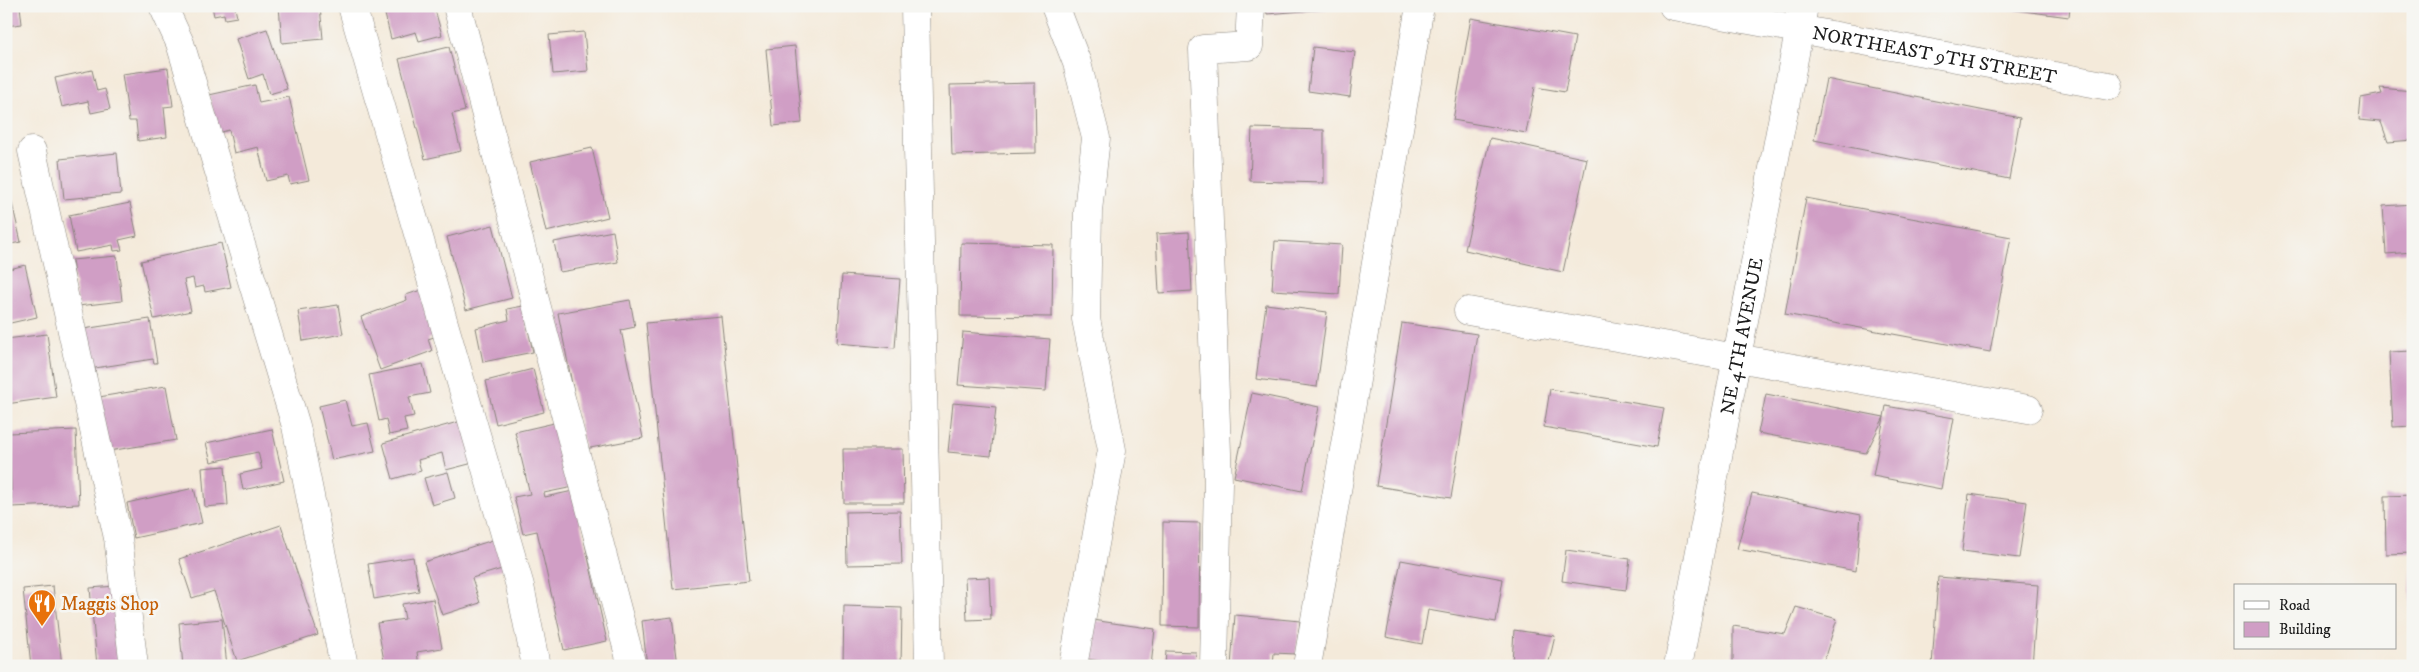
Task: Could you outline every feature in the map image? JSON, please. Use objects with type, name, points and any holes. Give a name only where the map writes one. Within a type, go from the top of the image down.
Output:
[{"type":"street","points":[[163,6],[180,43],[296,426],[344,666]]},
{"type":"street","points":[[352,6],[520,586],[536,666]]},
{"type":"street","points":[[457,6],[632,666]]},
{"type":"street","points":[[914,6],[929,666]]},
{"type":"street","points":[[1055,6],[1077,63],[1096,138],[1088,211],[1086,319],[1112,450],[1073,666]]},
{"type":"street","points":[[1214,666],[1218,482],[1203,49],[1249,46],[1251,6]]},
{"type":"street","points":[[1307,666],[1420,6]]},
{"type":"street","name":"NORTHEAST 9TH STREET","points":[[1673,6],[1802,18],[2109,86]]},
{"type":"street","name":"NE 4TH AVENUE","points":[[1678,666],[1802,18]]},
{"type":"street","points":[[32,151],[118,538],[134,666]]},
{"type":"street","points":[[1468,312],[2028,409]]},
{"type":"building","points":[[6,6],[20,6],[22,24],[6,26]]},
{"type":"building","points":[[212,6],[239,6],[235,8],[237,17],[225,19],[224,14],[214,16]]},
{"type":"building","points":[[279,6],[320,6],[323,39],[282,43]]},
{"type":"building","points":[[383,6],[434,6],[442,35],[419,41],[416,32],[391,39]]},
{"type":"building","points":[[1266,6],[1327,6],[1327,9],[1267,14]]},
{"type":"building","points":[[1985,6],[2070,6],[2069,17]]},
{"type":"building","points":[[1471,18],[1575,37],[1565,92],[1535,87],[1526,133],[1453,120]]},
{"type":"building","points":[[267,29],[287,89],[269,94],[263,74],[249,79],[236,39]]},
{"type":"building","points":[[584,32],[588,71],[553,74],[549,35]]},
{"type":"building","points":[[795,46],[802,123],[773,126],[766,49]]},
{"type":"building","points":[[449,47],[465,111],[452,114],[461,151],[425,159],[399,59]]},
{"type":"building","points":[[1313,47],[1355,52],[1350,97],[1308,91]]},
{"type":"building","points":[[168,68],[173,106],[164,107],[167,137],[138,141],[136,121],[129,121],[122,74]]},
{"type":"building","points":[[92,70],[97,91],[105,89],[110,109],[91,113],[88,101],[62,107],[55,78]]},
{"type":"building","points":[[1826,79],[2020,118],[2009,179],[1814,140]]},
{"type":"building","points":[[1035,83],[1036,153],[952,155],[950,85]]},
{"type":"building","points":[[255,85],[259,103],[289,97],[309,180],[290,184],[288,176],[266,181],[258,147],[234,153],[229,130],[218,133],[209,95]]},
{"type":"building","points":[[2380,88],[2413,91],[2413,140],[2388,142],[2381,122],[2359,120],[2361,98],[2382,94]]},
{"type":"building","points":[[1252,128],[1324,130],[1324,183],[1250,181]]},
{"type":"building","points":[[1490,138],[1587,159],[1563,272],[1465,250]]},
{"type":"building","points":[[592,148],[608,217],[546,232],[530,162]]},
{"type":"building","points":[[117,153],[121,194],[64,199],[60,159]]},
{"type":"building","points":[[6,177],[21,242],[6,245]]},
{"type":"building","points":[[1806,198],[2011,237],[1990,352],[1785,314]]},
{"type":"building","points":[[130,203],[137,236],[119,240],[122,250],[114,251],[113,245],[76,252],[69,215]]},
{"type":"building","points":[[2413,204],[2413,252],[2386,254],[2383,206]]},
{"type":"building","points":[[493,225],[512,298],[466,310],[447,237]]},
{"type":"building","points":[[613,231],[618,262],[560,272],[554,242]]},
{"type":"building","points":[[1189,232],[1192,291],[1159,293],[1156,234]]},
{"type":"building","points":[[1275,241],[1342,245],[1339,294],[1272,290]]},
{"type":"building","points":[[221,243],[231,287],[205,292],[204,286],[195,288],[193,278],[184,280],[191,311],[154,319],[141,261]]},
{"type":"building","points":[[961,243],[1053,245],[1052,317],[960,316]]},
{"type":"building","points":[[117,256],[122,301],[78,306],[72,260]]},
{"type":"building","points":[[25,265],[37,317],[6,324],[6,270]]},
{"type":"building","points":[[842,275],[900,279],[895,348],[837,343]]},
{"type":"building","points":[[427,288],[443,334],[428,339],[432,351],[380,370],[361,317],[407,300],[406,295]]},
{"type":"building","points":[[630,300],[635,327],[621,330],[643,438],[585,449],[558,313]]},
{"type":"building","points":[[1266,304],[1327,312],[1317,387],[1256,379]]},
{"type":"building","points":[[338,305],[343,334],[303,341],[298,311]]},
{"type":"building","points":[[523,306],[533,352],[483,362],[476,328],[509,320],[507,309]]},
{"type":"building","points":[[721,316],[749,581],[673,589],[646,323]]},
{"type":"building","points":[[150,319],[157,363],[154,363],[153,359],[95,368],[96,375],[90,376],[83,329]]},
{"type":"building","points":[[1402,323],[1477,334],[1451,498],[1376,486]]},
{"type":"building","points":[[963,332],[1050,339],[1046,391],[958,385]]},
{"type":"building","points":[[47,334],[56,397],[6,404],[6,339]]},
{"type":"building","points":[[2413,351],[2413,426],[2393,427],[2389,352]]},
{"type":"building","points":[[423,364],[430,393],[409,397],[414,416],[404,418],[407,431],[389,435],[386,419],[379,421],[369,375]]},
{"type":"building","points":[[533,369],[544,412],[496,424],[486,381]]},
{"type":"building","points":[[166,386],[176,440],[109,451],[99,397]]},
{"type":"building","points":[[1550,389],[1664,408],[1657,447],[1544,427]]},
{"type":"building","points":[[1252,393],[1319,407],[1302,491],[1234,477]]},
{"type":"building","points":[[1766,394],[1884,417],[1866,453],[1758,433]]},
{"type":"building","points":[[345,400],[352,426],[368,423],[375,451],[332,460],[319,406]]},
{"type":"building","points":[[953,403],[996,407],[991,456],[948,452]]},
{"type":"building","points":[[1886,406],[1954,418],[1941,489],[1873,476]]},
{"type":"building","points":[[465,420],[477,462],[446,470],[442,453],[418,460],[421,471],[393,479],[383,443]]},
{"type":"building","points":[[563,421],[578,486],[544,493],[545,497],[573,491],[607,641],[564,650],[537,531],[523,534],[514,497],[530,494],[515,432]]},
{"type":"building","points":[[272,429],[284,481],[243,490],[240,474],[262,469],[258,452],[211,462],[206,443]]},
{"type":"building","points":[[76,430],[79,504],[12,507],[9,433]]},
{"type":"building","points":[[843,449],[903,449],[904,503],[844,503]]},
{"type":"building","points":[[225,466],[228,505],[205,507],[202,468]]},
{"type":"building","points":[[448,472],[455,498],[432,505],[424,478]]},
{"type":"building","points":[[194,488],[202,523],[134,538],[127,503]]},
{"type":"building","points":[[1752,493],[1861,515],[1856,571],[1737,549]]},
{"type":"building","points":[[1969,494],[2027,502],[2019,558],[1962,551]]},
{"type":"building","points":[[2413,495],[2413,553],[2386,554],[2385,496]]},
{"type":"building","points":[[900,511],[902,564],[847,565],[846,512]]},
{"type":"building","points":[[1163,522],[1200,523],[1199,627],[1162,626]]},
{"type":"building","points":[[281,525],[318,635],[237,661],[214,591],[192,598],[179,559]]},
{"type":"building","points":[[496,539],[505,568],[472,578],[480,603],[442,615],[424,562]]},
{"type":"building","points":[[1566,550],[1630,559],[1626,590],[1562,581]]},
{"type":"building","points":[[413,557],[419,591],[374,599],[368,564]]},
{"type":"building","points":[[1401,560],[1503,579],[1496,622],[1428,610],[1422,644],[1386,637]]},
{"type":"building","points":[[2411,569],[2413,610],[2410,610]]},
{"type":"building","points":[[989,577],[991,619],[967,620],[965,578]]},
{"type":"building","points":[[1938,577],[2038,585],[2032,666],[1932,666]]},
{"type":"building","name":"Maggis Shop","points":[[53,586],[62,666],[31,666],[23,589]]},
{"type":"building","points":[[116,586],[123,666],[97,666],[90,588]]},
{"type":"building","points":[[433,599],[442,648],[417,652],[419,666],[385,666],[377,623],[405,619],[402,604]]},
{"type":"building","points":[[844,606],[902,608],[901,666],[843,666]]},
{"type":"building","points":[[1796,607],[1837,619],[1822,666],[1733,666],[1733,626],[1785,634]]},
{"type":"building","points":[[1235,615],[1300,621],[1296,654],[1274,653],[1273,666],[1231,666]]},
{"type":"building","points":[[672,617],[678,666],[647,666],[642,621]]},
{"type":"building","points":[[222,619],[227,666],[183,666],[179,623]]},
{"type":"building","points":[[1092,620],[1155,629],[1151,666],[1133,666],[1087,659]]},
{"type":"building","points":[[1514,630],[1555,636],[1548,666],[1512,663]]},
{"type":"building","points":[[1166,651],[1196,652],[1195,666],[1165,666]]},
{"type":"place","name":"Maggis Shop","points":[[42,627]]}]
